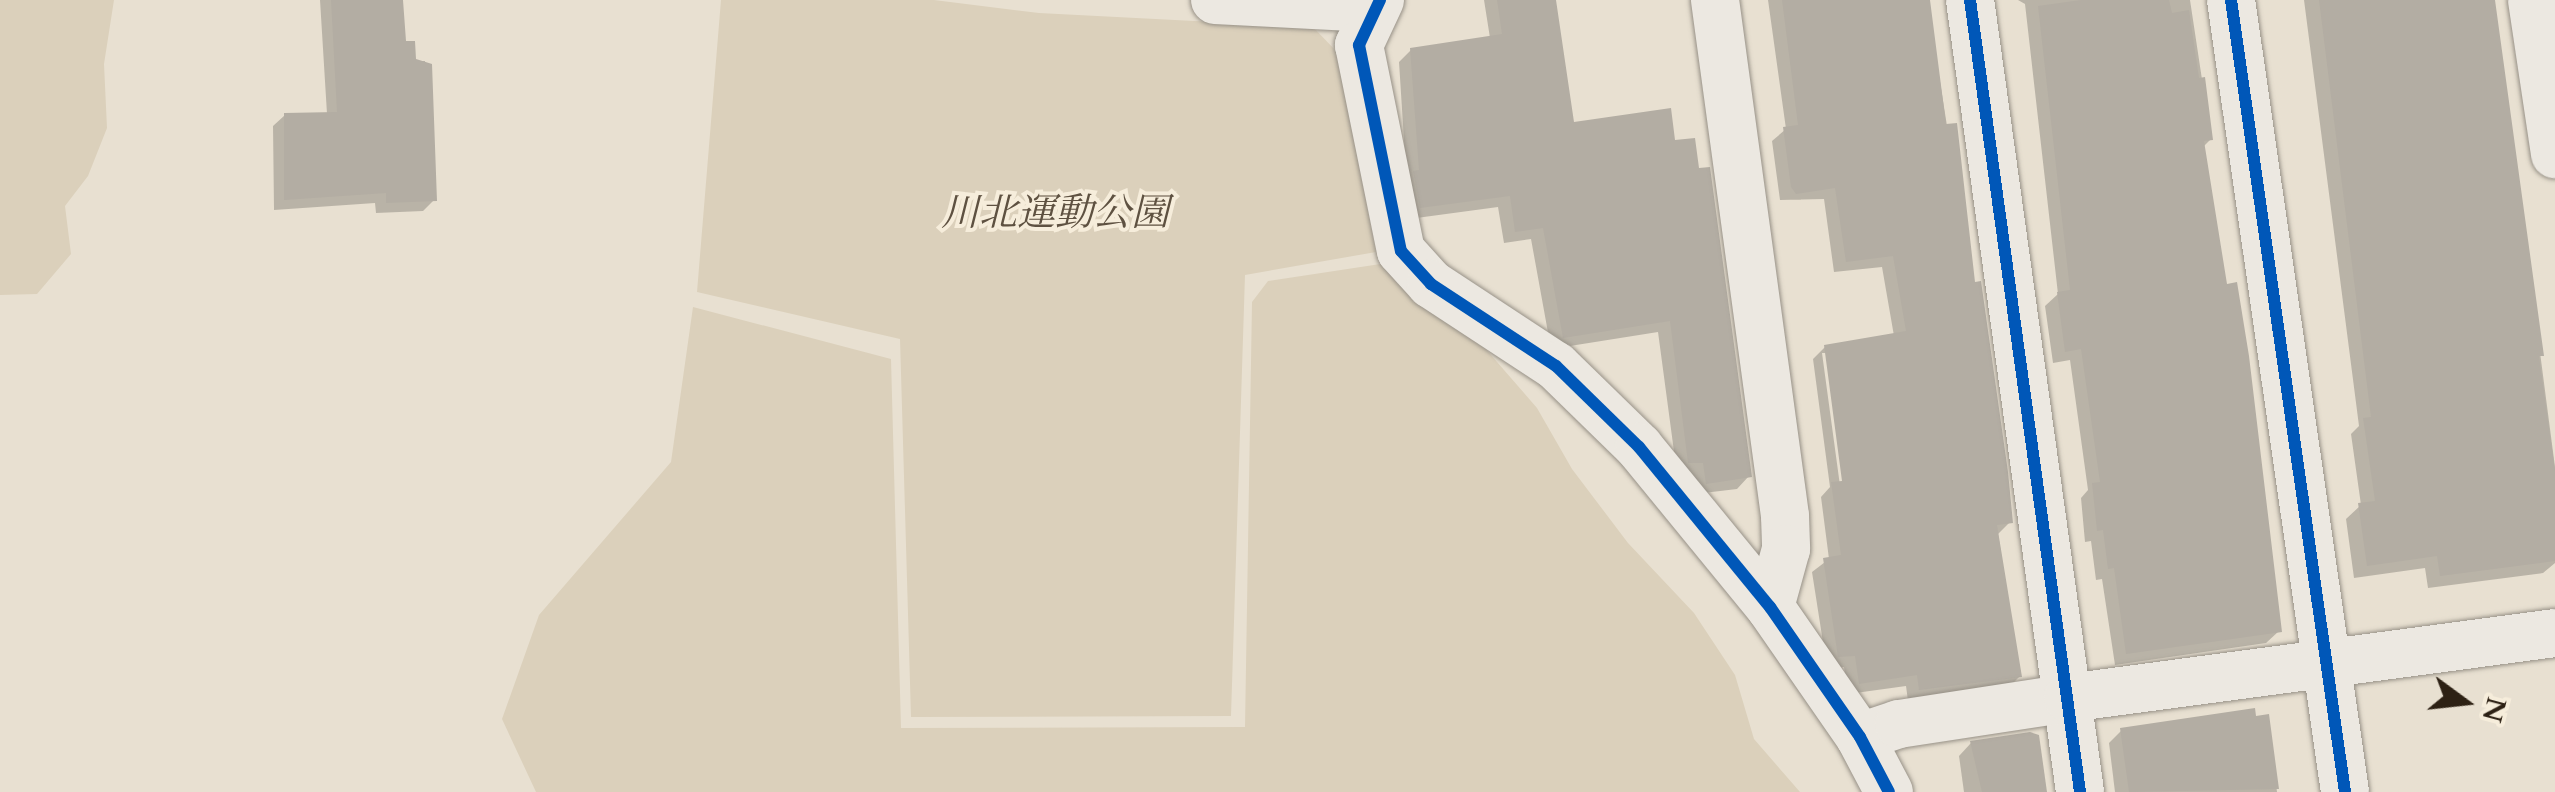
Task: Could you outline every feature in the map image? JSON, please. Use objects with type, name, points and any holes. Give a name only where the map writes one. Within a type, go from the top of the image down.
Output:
[{"type":"street","points":[[1215,0],[1376,4],[1359,46],[1401,251],[1431,284],[1556,366],[1596,403],[1770,608],[1860,737],[1889,792]]},
{"type":"street","points":[[1715,0],[1785,516],[1786,549],[1770,608]]},
{"type":"street","points":[[1970,0],[2080,792]]},
{"type":"street","points":[[2231,0],[2345,792]]},
{"type":"street","points":[[2532,0],[2555,154]]},
{"type":"street","points":[[1860,737],[1898,724],[2068,698],[2326,661],[2555,634]]},
{"type":"green space","points":[[0,0],[114,0],[104,64],[107,128],[88,176],[65,206],[71,254],[37,294],[0,295]]},
{"type":"green space","name":"川北運動公園","points":[[721,0],[934,0],[1039,13],[1313,27],[1337,52],[1376,252],[1245,275],[1231,716],[911,717],[900,339],[697,292]]},
{"type":"green space","points":[[1387,263],[1477,339],[1537,408],[1572,469],[1628,543],[1694,613],[1735,675],[1754,739],[1800,792],[536,792],[502,719],[539,615],[671,462],[693,307],[891,359],[901,728],[1245,727],[1252,302],[1268,281]]},
{"type":"building","points":[[331,0],[403,0],[406,41],[415,41],[416,59],[432,64],[437,201],[386,203],[386,193],[284,200],[284,113],[337,112]]},
{"type":"building","points":[[1497,0],[1556,0],[1574,122],[1671,108],[1675,140],[1695,138],[1699,168],[1710,167],[1752,477],[1706,484],[1703,463],[1688,463],[1670,321],[1563,338],[1543,228],[1515,232],[1510,196],[1420,208],[1413,171],[1419,170],[1410,48],[1502,34]]},
{"type":"building","points":[[1782,0],[1930,0],[1946,124],[1957,123],[1975,282],[1981,281],[2008,472],[2013,523],[1997,525],[2022,677],[1919,690],[1917,675],[1859,684],[1855,656],[1838,657],[1823,558],[1841,555],[1831,482],[1842,481],[1824,345],[1906,331],[1893,256],[1846,262],[1835,188],[1796,194],[1791,187],[1783,127],[1798,125]]},
{"type":"building","points":[[2081,0],[2169,0],[2172,13],[2189,10],[2199,78],[2205,77],[2213,140],[2204,141],[2227,284],[2237,282],[2249,356],[2282,632],[2126,654],[2114,568],[2108,569],[2103,530],[2097,531],[2092,483],[2100,482],[2081,349],[2065,352],[2057,292],[2070,290],[2038,6]]},
{"type":"building","points":[[2319,0],[2495,0],[2544,356],[2539,356],[2555,470],[2555,561],[2440,576],[2437,556],[2367,566],[2358,503],[2375,501],[2363,418],[2371,417]]},
{"type":"building","points":[[2255,708],[2256,716],[2269,714],[2279,789],[2129,792],[2120,728]]},
{"type":"building","points":[[2030,732],[2039,735],[2047,792],[1982,792],[1970,741]]},
{"type":"cycle path","points":[[1380,0],[1359,45],[1401,251],[1431,284],[1556,366],[1639,447],[1770,607],[1860,737],[1889,792]]},
{"type":"cycle path","points":[[1970,0],[2080,792]]},
{"type":"cycle path","points":[[2231,0],[2345,792]]}]
